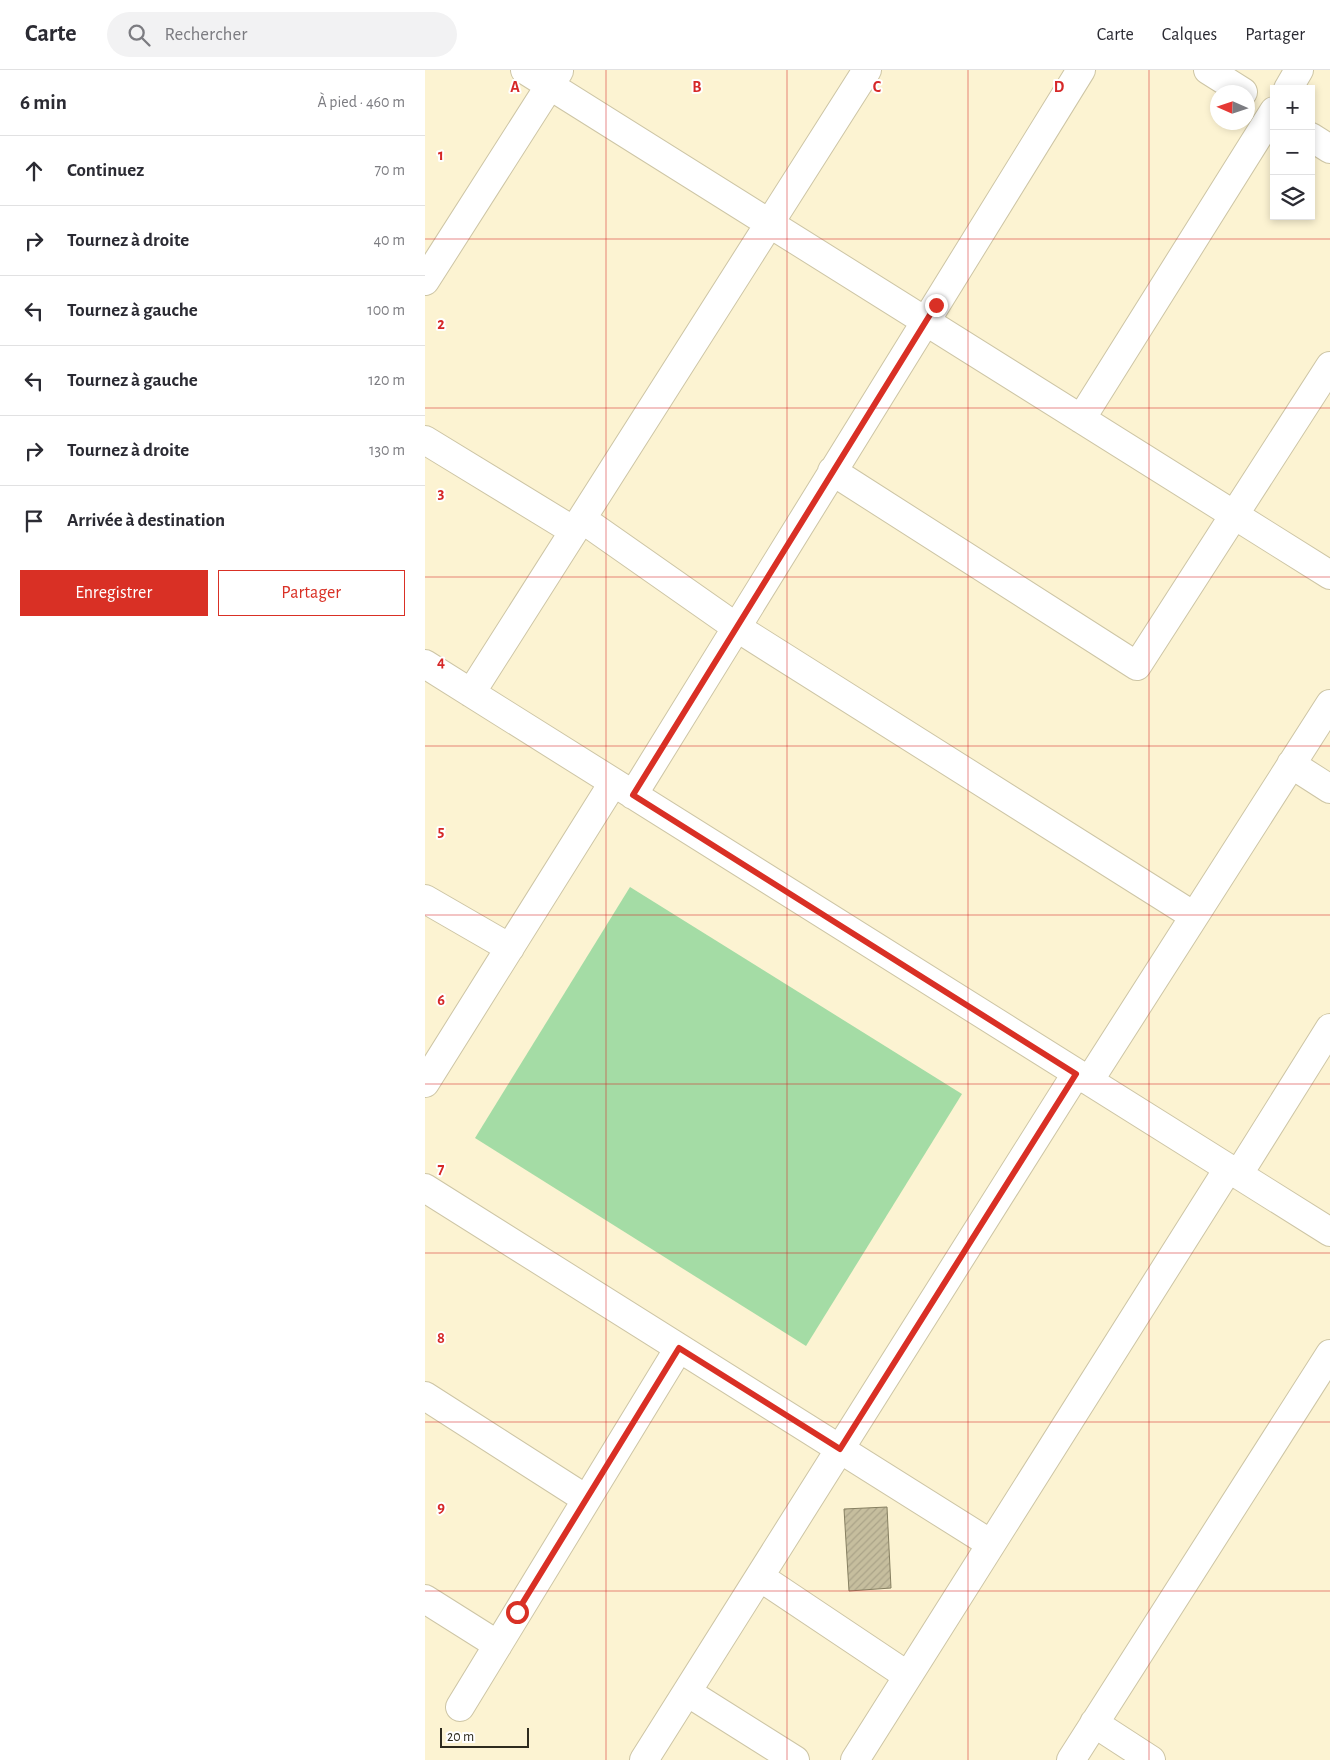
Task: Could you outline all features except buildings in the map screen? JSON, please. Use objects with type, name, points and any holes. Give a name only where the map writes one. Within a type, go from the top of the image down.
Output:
[{"type":"street","points":[[525,70],[555,78],[769,223],[1330,575]]},
{"type":"street","points":[[471,693],[867,70]]},
{"type":"street","points":[[425,1083],[510,948],[736,627],[1081,70]]},
{"type":"street","points":[[1208,70],[1232,85]]},
{"type":"street","points":[[1290,85],[1299,70]]},
{"type":"street","points":[[425,281],[555,78]]},
{"type":"street","points":[[1255,101],[1270,110]]},
{"type":"street","points":[[1081,419],[1270,118]]},
{"type":"street","points":[[1315,140],[1330,149]]},
{"type":"street","points":[[833,472],[1137,666],[1330,366]]},
{"type":"street","points":[[425,440],[578,525],[1194,916]]},
{"type":"street","points":[[425,664],[1330,1232]]},
{"type":"street","points":[[644,1760],[840,1449],[1083,1077],[1194,916],[1330,704]]},
{"type":"street","points":[[1291,764],[1330,789]]},
{"type":"street","points":[[425,899],[510,948]]},
{"type":"street","points":[[855,1760],[991,1544],[1233,1172],[1330,1028]]},
{"type":"street","points":[[425,1188],[991,1544]]},
{"type":"street","points":[[460,1706],[679,1348]]},
{"type":"street","points":[[1071,1760],[1330,1354]]},
{"type":"street","points":[[425,1396],[586,1499]]},
{"type":"street","points":[[760,1577],[908,1676]]},
{"type":"street","points":[[425,1598],[498,1644]]},
{"type":"street","points":[[687,1692],[795,1760]]},
{"type":"street","points":[[1094,1723],[1151,1760]]},
{"type":"green space","points":[[630,887],[962,1094],[806,1346],[475,1138]]},
{"type":"route","points":[[517,1612],[679,1348],[840,1449],[1076,1074],[633,795],[936,305]]}]
